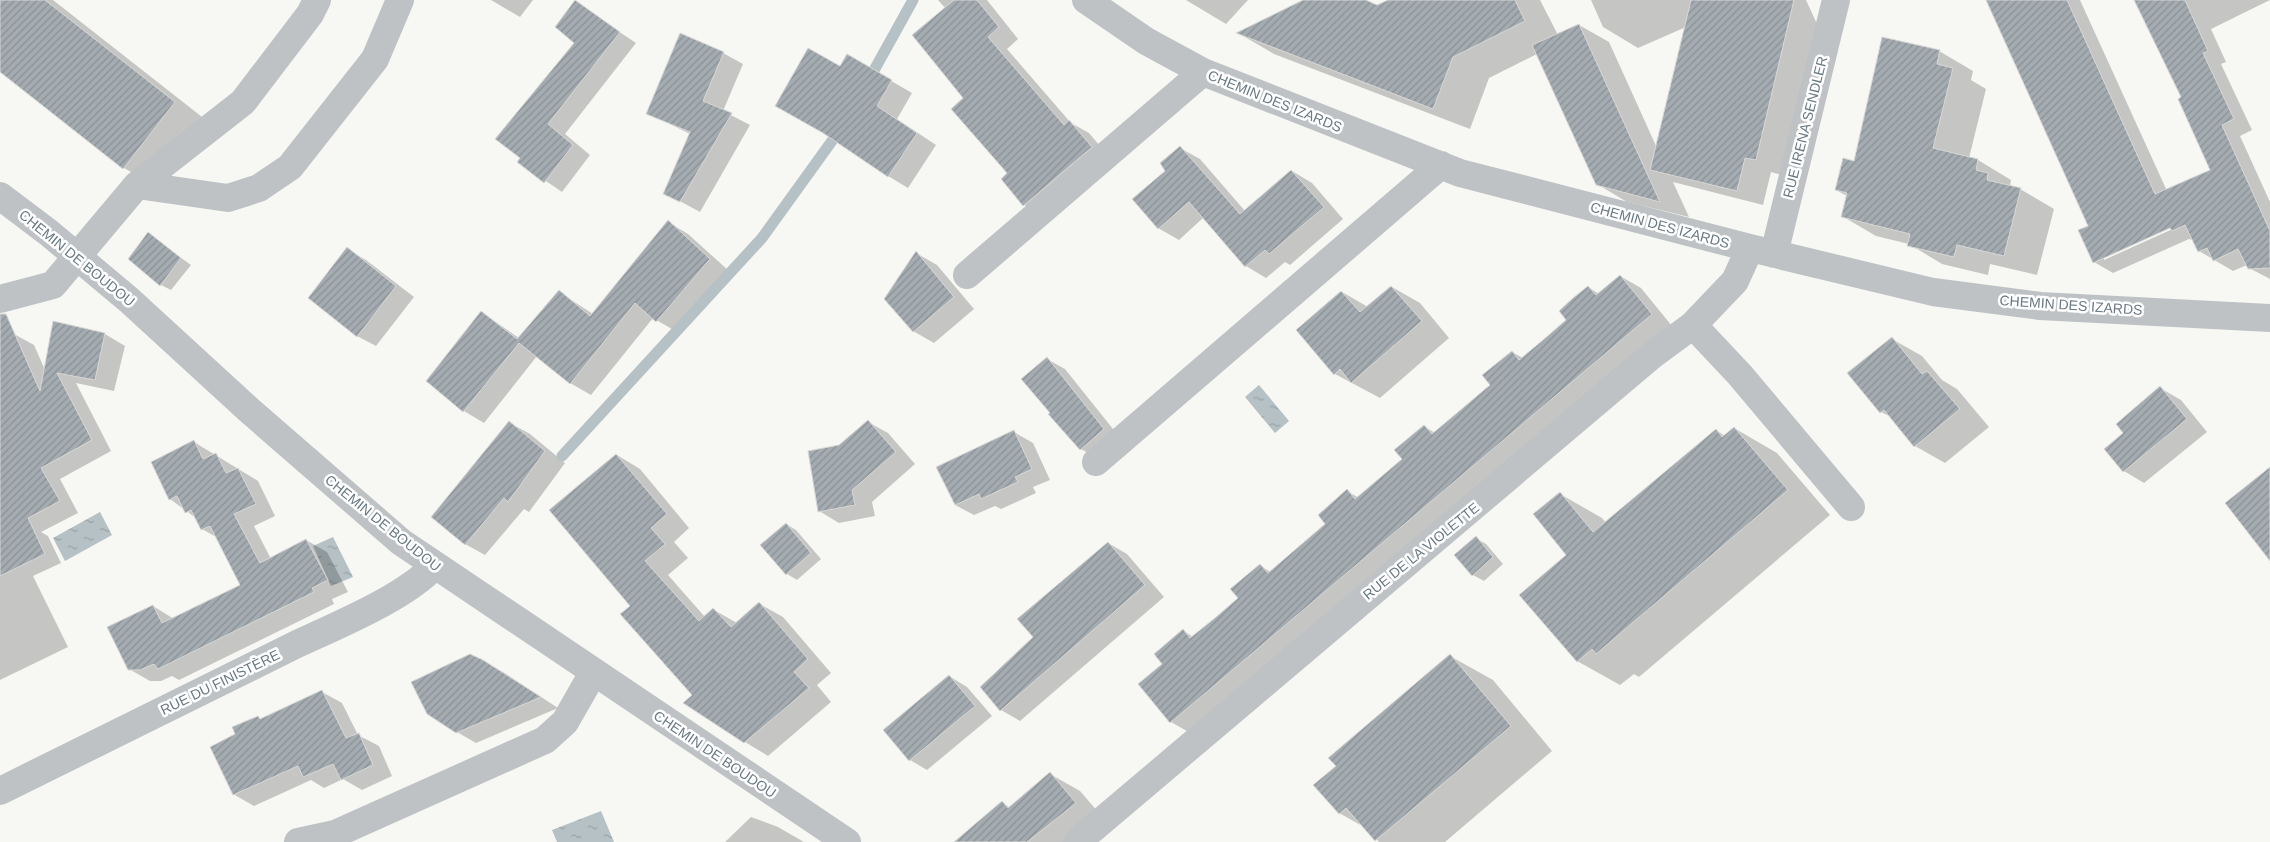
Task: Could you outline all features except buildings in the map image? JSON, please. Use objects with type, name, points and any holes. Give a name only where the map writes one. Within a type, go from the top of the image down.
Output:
[{"type":"street","points":[[0,299],[54,285],[137,185],[243,102],[310,14],[317,0]]},
{"type":"street","points":[[137,185],[228,198],[259,188],[290,166],[375,59],[400,0]]},
{"type":"street","name":"CHEMIN DES IZARDS","points":[[1086,0],[1146,40],[1203,72],[1441,166],[1469,175],[1762,251],[1933,292],[2040,306],[2270,318]]},
{"type":"street","name":"RUE IRENA SENDLER","points":[[1762,251],[1836,0]]},
{"type":"street","points":[[967,275],[1203,72]]},
{"type":"street","points":[[1096,462],[1441,166]]},
{"type":"street","name":"CHEMIN DE BOUDOU","points":[[0,196],[79,257],[360,508],[434,566],[847,842]]},
{"type":"street","name":"RUE DE LA VIOLETTE","points":[[1077,842],[1651,356],[1694,325],[1762,251]]},
{"type":"street","points":[[1694,325],[1740,375],[1851,507]]},
{"type":"street","name":"RUE DU FINISTÈRE","points":[[0,791],[341,622],[422,579],[434,566]]},
{"type":"street","points":[[298,842],[335,834],[545,740],[565,722],[593,673]]},
{"type":"water","points":[[1259,385],[1289,421],[1275,433],[1245,397]]},
{"type":"water","points":[[100,512],[112,535],[65,561],[53,538]]},
{"type":"water","points":[[333,537],[353,577],[331,586],[313,546]]},
{"type":"water","points":[[601,811],[614,842],[557,842],[552,830]]},
{"type":"waterway","points":[[867,83],[913,0]]},
{"type":"waterway","points":[[562,456],[762,238],[842,127]]}]
